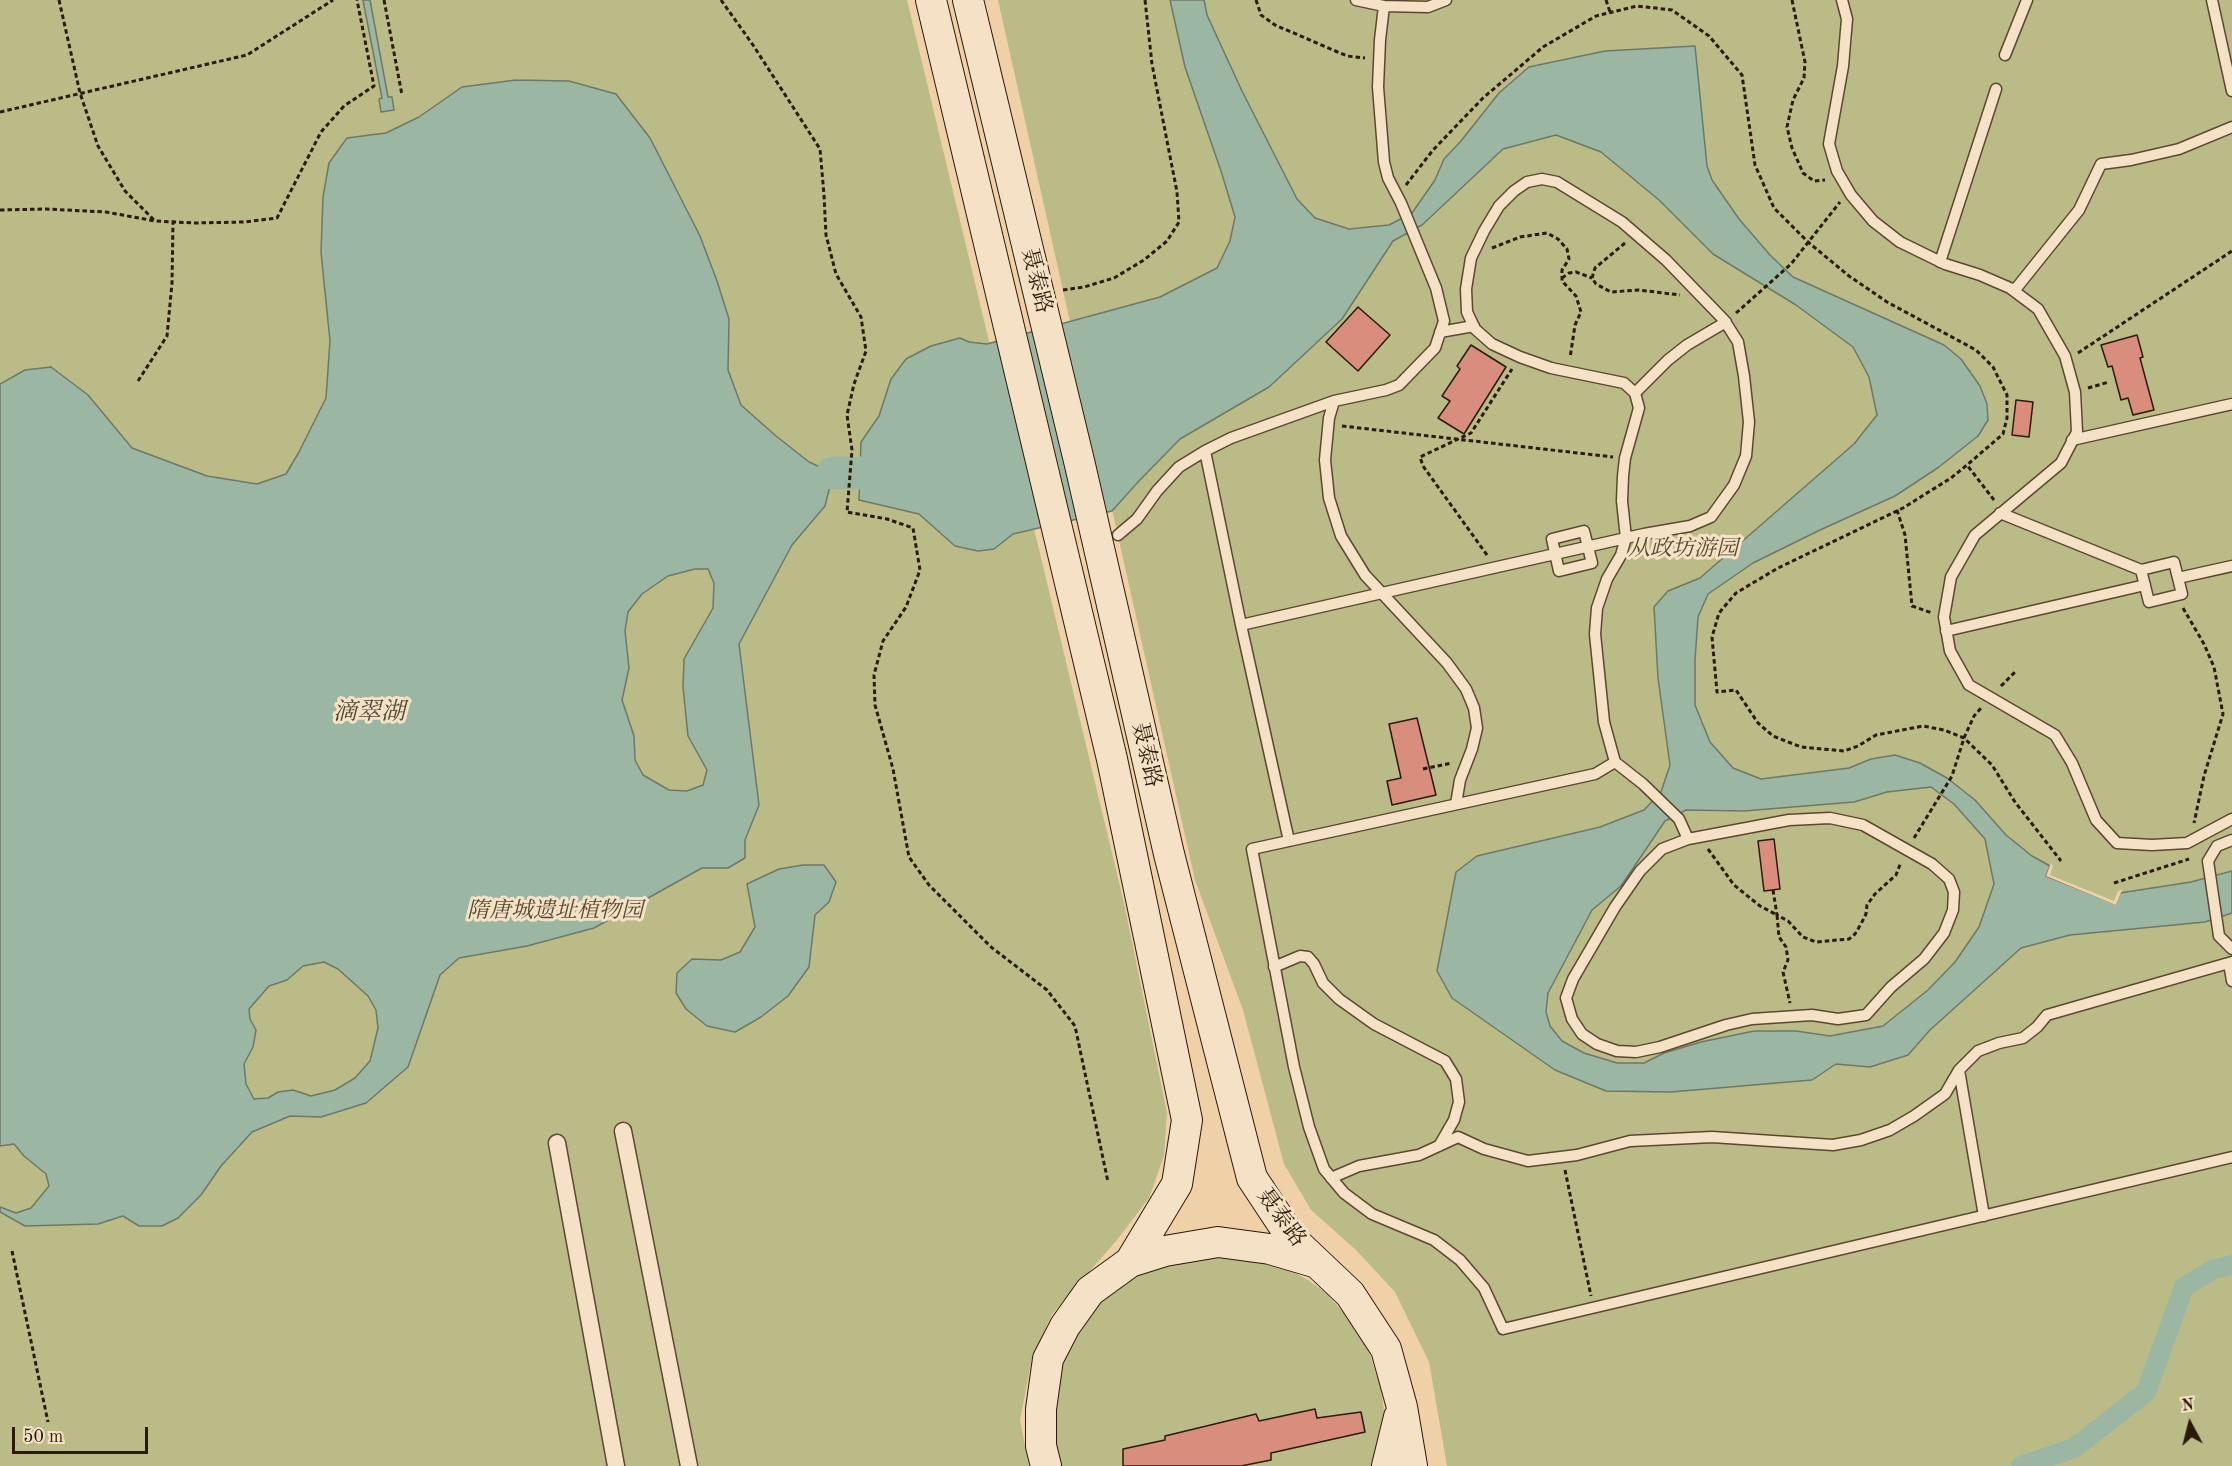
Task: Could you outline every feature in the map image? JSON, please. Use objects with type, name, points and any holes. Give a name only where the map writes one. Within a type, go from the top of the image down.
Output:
[{"type":"main road","name":"聂泰路","points":[[932,0],[1085,644],[1187,1120],[1177,1184],[1130,1262],[1090,1291],[1065,1326],[1048,1359],[1041,1427],[1041,1446],[1046,1466]]},
{"type":"main road","name":"聂泰路","points":[[968,0],[1080,465],[1163,829],[1252,1178],[1293,1240],[1350,1294],[1386,1349],[1402,1407],[1412,1466]]},
{"type":"main road","points":[[1130,1262],[1165,1251],[1218,1242],[1270,1249],[1317,1262]]},
{"type":"main road","points":[[1387,1466],[1402,1407]]},
{"type":"street","points":[[623,1131],[689,1466]]},
{"type":"street","points":[[557,1143],[616,1466]]},
{"type":"lane","points":[[1356,0],[1384,6],[1428,7],[1446,0]]},
{"type":"lane","points":[[1842,0],[1847,19],[1843,66],[1829,144],[1837,171],[1849,191],[1873,221],[1900,242],[1940,262],[1980,275],[2014,291],[2038,309],[2066,360],[2075,392],[2077,432],[2061,463],[1975,535],[1951,577],[1944,616],[1950,651],[1969,685],[1989,699],[2055,735],[2072,763],[2096,820],[2117,843],[2152,845],[2187,843],[2232,819]]},
{"type":"lane","points":[[2005,55],[2027,0]]},
{"type":"lane","points":[[2212,0],[2232,90]]},
{"type":"lane","points":[[1118,535],[1137,519],[1157,491],[1179,467],[1205,451],[1231,438],[1334,402],[1399,385],[1435,348],[1444,321],[1436,288],[1388,178],[1384,162],[1378,87],[1384,6]]},
{"type":"lane","points":[[1940,262],[1996,89]]},
{"type":"lane","points":[[2014,291],[2079,210],[2101,161],[2131,160],[2179,149],[2232,127]]},
{"type":"lane","points":[[1241,625],[1626,538],[1690,526],[1711,517],[1734,485],[1746,456],[1749,422],[1738,342],[1726,322],[1666,260],[1622,222],[1557,182],[1542,178],[1527,182],[1514,190],[1499,206],[1471,258],[1466,289],[1467,312],[1474,326],[1492,344],[1520,357],[1624,383],[1635,393],[1639,408],[1625,458],[1622,501],[1626,538],[1607,579],[1597,608],[1595,634],[1604,723],[1616,762],[1643,784],[1679,819],[1688,839]]},
{"type":"lane","points":[[1635,393],[1668,360],[1687,345],[1726,322]]},
{"type":"lane","points":[[1440,332],[1474,326]]},
{"type":"lane","points":[[1334,402],[1325,460],[1329,498],[1341,536],[1365,575],[1434,648],[1466,689],[1474,708],[1477,728],[1460,780],[1456,804]]},
{"type":"lane","points":[[2072,440],[2232,404]]},
{"type":"lane","points":[[1205,451],[1289,841]]},
{"type":"lane","points":[[2001,512],[2141,570],[2174,562],[2182,594],[2149,602],[2141,570]]},
{"type":"lane","points":[[1584,531],[1592,563],[1559,571],[1555,554],[1552,539],[1584,531]]},
{"type":"lane","points":[[2178,578],[2232,566]]},
{"type":"lane","points":[[1946,631],[2145,585]]},
{"type":"lane","points":[[1616,762],[1595,774],[1252,849],[1293,1067],[1309,1127],[1324,1169],[1344,1193],[1372,1214],[1434,1240],[1460,1260],[1484,1288],[1503,1329],[2232,1157]]},
{"type":"lane","points":[[1830,818],[1863,825],[1932,864],[1949,879],[1954,892],[1953,910],[1944,933],[1924,959],[1891,987],[1866,1015],[1838,1019],[1812,1015],[1752,1019],[1636,1052],[1617,1051],[1597,1044],[1582,1034],[1572,1019],[1566,998],[1573,980],[1615,907],[1640,871],[1662,849],[1688,839],[1701,837],[1789,820],[1830,818]]},
{"type":"lane","points":[[2232,840],[2217,846],[2208,861],[2219,936],[2232,949]]},
{"type":"lane","points":[[1274,967],[1299,956],[1308,957],[1323,983],[1339,999],[1374,1024],[1445,1061],[1456,1079],[1459,1102],[1454,1120],[1439,1146]]},
{"type":"lane","points":[[1331,1178],[1359,1166],[1419,1155],[1458,1137],[1484,1149],[1528,1161],[1577,1155],[1630,1141],[1712,1137],[1833,1145],[1861,1140],[1890,1130],[1922,1111],[1945,1094],[1959,1070],[1977,1051],[1999,1042],[2023,1038],[2047,1015],[2230,963],[2232,981]]},
{"type":"lane","points":[[1959,1070],[1984,1215]]},
{"type":"path","points":[[59,0],[80,93],[98,146],[125,191],[155,221]]},
{"type":"path","points":[[0,112],[247,55],[333,0]]},
{"type":"path","points":[[0,210],[46,209],[106,212],[173,222],[234,222],[277,218],[321,132],[344,106],[374,86],[357,0]]},
{"type":"path","points":[[384,0],[402,95]]},
{"type":"path","points":[[721,0],[820,149],[826,235],[836,274],[861,317],[866,351],[854,384],[847,415],[852,450],[847,512],[887,519],[913,528],[920,570],[906,607],[883,641],[874,675],[875,705],[893,769],[909,857],[929,885],[991,947],[1047,990],[1076,1026],[1108,1182]]},
{"type":"path","points":[[1063,290],[1084,287],[1114,278],[1134,266],[1167,240],[1179,222],[1177,192],[1152,64],[1144,0]]},
{"type":"path","points":[[1256,0],[1261,15],[1275,25],[1347,56],[1379,60]]},
{"type":"path","points":[[1606,0],[1610,13]]},
{"type":"path","points":[[1792,0],[1805,62],[1804,78],[1793,100],[1787,127],[1792,148],[1803,173],[1814,181],[1842,179]]},
{"type":"path","points":[[1399,200],[1433,150],[1483,98],[1543,47],[1596,16],[1637,6],[1672,10],[1709,36],[1742,75],[1755,165],[1774,208],[1808,242],[1849,276],[1887,302],[1976,350],[1993,368],[2007,395],[2007,418],[2003,434],[1951,478],[1897,510],[1778,568],[1736,593],[1719,612],[1712,637],[1717,692],[1736,690],[1746,708],[1765,730],[1773,736],[1802,747],[1844,751],[1876,735],[1923,726],[1944,730],[1965,738],[1992,765],[2015,802],[2061,861]]},
{"type":"path","points":[[1726,322],[1791,264],[1849,191]]},
{"type":"path","points":[[138,381],[167,336],[172,283],[173,222]]},
{"type":"path","points":[[1471,258],[1520,237],[1547,233],[1558,239],[1567,249],[1569,259],[1562,270],[1562,278],[1580,303],[1581,312],[1575,325],[1567,370]]},
{"type":"path","points":[[1592,278],[1595,268],[1635,234]]},
{"type":"path","points":[[2066,360],[2232,251]]},
{"type":"path","points":[[1562,278],[1569,273],[1576,273],[1592,278],[1600,288],[1611,292],[1639,290],[1679,296],[1699,293]]},
{"type":"path","points":[[1496,567],[1423,466],[1420,457],[1471,433],[1520,357]]},
{"type":"path","points":[[2075,392],[2109,382]]},
{"type":"path","points":[[1329,425],[1625,458]]},
{"type":"path","points":[[1967,465],[2001,512]]},
{"type":"path","points":[[1897,510],[1905,536],[1912,606],[1944,616]]},
{"type":"path","points":[[2176,596],[2204,644],[2214,667],[2223,714],[2204,776],[2191,841]]},
{"type":"path","points":[[1701,837],[1734,885],[1760,906],[1788,921],[1803,937],[1816,942],[1849,939],[1855,934],[1866,914],[1867,905],[1875,894],[1896,875],[1906,850],[1952,776],[1974,716],[2016,671]]},
{"type":"path","points":[[1423,770],[1468,760]]},
{"type":"path","points":[[2114,883],[2178,864],[2217,846]]},
{"type":"path","points":[[1773,890],[1779,937],[1786,947],[1788,960],[1783,972],[1789,1001],[1795,1015]]},
{"type":"path","points":[[1563,1156],[1593,1307]]},
{"type":"path","points":[[12,1251],[48,1422]]},
{"type":"green space","name":"隋唐城遗址植物园","points":[[0,0],[907,0],[1124,903],[1167,1113],[1164,1156],[1149,1198],[1117,1240],[1052,1314],[1032,1358],[1020,1420],[1029,1466],[0,1466]]},
{"type":"green space","name":"从政坊游园","points":[[998,0],[2232,0],[2232,1466],[1447,1466],[1429,1362],[1395,1292],[1356,1250],[1311,1210],[1284,1164],[1243,1010],[1195,880]]},
{"type":"green space","points":[[1245,1256],[1288,1269],[1308,1280],[1326,1293],[1356,1327],[1367,1346],[1381,1389],[1384,1411],[1383,1433],[1377,1466],[1059,1466],[1052,1426],[1061,1365],[1069,1346],[1092,1311],[1107,1296],[1141,1272],[1180,1258]]},
{"type":"water","points":[[363,0],[370,0],[388,97],[392,97],[394,110],[381,112],[379,99],[382,98]]},
{"type":"water","points":[[1170,0],[1204,0],[1207,15],[1242,91],[1297,199],[1315,218],[1349,229],[1389,225],[1412,213],[1435,180],[1444,159],[1499,93],[1529,67],[1605,51],[1695,46],[1707,166],[1712,180],[1739,219],[1770,255],[1793,277],[1944,345],[1961,359],[1980,386],[1987,404],[1988,420],[1978,436],[1939,467],[1895,496],[1753,563],[1708,594],[1698,617],[1695,705],[1710,742],[1733,768],[1761,779],[1849,768],[1871,759],[1895,755],[1920,763],[1947,778],[1975,800],[2006,835],[2032,856],[2050,866],[2046,876],[2116,904],[2120,893],[2191,882],[2232,871],[2232,913],[2205,922],[2070,935],[2021,948],[1930,1030],[1908,1055],[1870,1067],[1836,1064],[1812,1080],[1671,1092],[1606,1091],[1555,1070],[1452,998],[1437,971],[1456,872],[1477,856],[1600,827],[1644,810],[1661,792],[1670,765],[1658,678],[1654,607],[1668,591],[1700,578],[1854,444],[1877,415],[1869,377],[1853,347],[1796,305],[1713,254],[1659,200],[1601,152],[1556,135],[1503,149],[1422,225],[1393,241],[1342,319],[1269,387],[1180,439],[1112,511],[1013,534],[994,549],[978,551],[955,546],[919,514],[859,500],[861,442],[879,416],[891,379],[906,359],[931,346],[960,338],[969,342],[987,344],[1160,297],[1217,268],[1230,241],[1235,217],[1185,67]],"holes":[[[1931,787],[1954,804],[1985,839],[1994,884],[1979,927],[1955,962],[1928,990],[1883,1026],[1830,1036],[1796,1031],[1754,1031],[1701,1042],[1664,1053],[1644,1063],[1617,1063],[1584,1053],[1562,1041],[1550,1026],[1546,1012],[1548,993],[1592,910],[1621,886],[1665,821],[1686,810],[1744,811],[1854,802],[1887,792]]]},
{"type":"water","name":"滴翠湖","points":[[516,80],[569,81],[616,94],[650,138],[700,236],[729,319],[728,370],[741,405],[809,462],[833,473],[825,506],[792,545],[739,644],[759,805],[745,840],[745,858],[728,868],[702,868],[594,928],[527,946],[459,958],[440,975],[408,1067],[366,1103],[321,1117],[290,1116],[252,1132],[221,1166],[201,1195],[178,1218],[162,1226],[139,1226],[123,1216],[98,1224],[25,1226],[0,1212],[0,1207],[16,1213],[31,1208],[49,1186],[46,1174],[24,1156],[14,1144],[0,1146],[0,384],[25,370],[51,367],[88,395],[132,448],[207,476],[257,484],[286,474],[326,398],[330,341],[321,252],[323,197],[329,163],[347,138],[386,133],[419,117],[462,87]],"holes":[[[695,569],[708,569],[714,583],[713,608],[684,659],[683,687],[688,736],[707,770],[703,785],[687,791],[669,790],[643,775],[635,760],[634,736],[622,700],[629,668],[625,631],[628,612],[642,594],[668,576]],[[324,962],[338,969],[368,996],[376,1010],[378,1028],[370,1061],[355,1078],[335,1090],[311,1096],[293,1090],[278,1092],[268,1098],[254,1099],[246,1084],[244,1064],[253,1047],[256,1030],[250,1019],[249,1009],[269,986],[287,980],[303,966]]]},
{"type":"water","points":[[803,865],[824,865],[836,882],[829,902],[815,915],[809,967],[788,996],[761,1017],[735,1032],[707,1026],[686,1009],[676,993],[677,973],[692,959],[721,960],[740,952],[755,927],[747,884],[779,869]]},
{"type":"pier","points":[[2051,863],[2053,866],[2050,875],[2114,901],[2118,891],[2122,890],[2116,905],[2046,876]]},
{"type":"building","points":[[1358,307],[1390,335],[1358,371],[1326,342]]},
{"type":"building","points":[[2137,335],[2143,357],[2140,358],[2154,410],[2133,415],[2128,398],[2121,400],[2112,366],[2108,367],[2101,345]]},
{"type":"building","points":[[1471,345],[1506,367],[1464,434],[1438,418],[1450,401],[1442,396],[1460,369],[1457,366]]},
{"type":"building","points":[[2016,400],[2033,402],[2029,437],[2012,435]]},
{"type":"building","points":[[1417,718],[1436,795],[1392,805],[1387,781],[1401,778],[1389,724]]},
{"type":"building","points":[[1774,839],[1780,889],[1764,891],[1758,841]]},
{"type":"building","points":[[1315,1409],[1317,1418],[1361,1412],[1365,1432],[1271,1453],[1271,1460],[1241,1466],[1123,1466],[1123,1449],[1165,1440],[1165,1436],[1256,1414],[1259,1421]]},
{"type":"waterway","points":[[833,473],[860,473]]},
{"type":"waterway","points":[[2021,1466],[2074,1448],[2146,1392],[2184,1287],[2214,1269],[2232,1265]]}]
